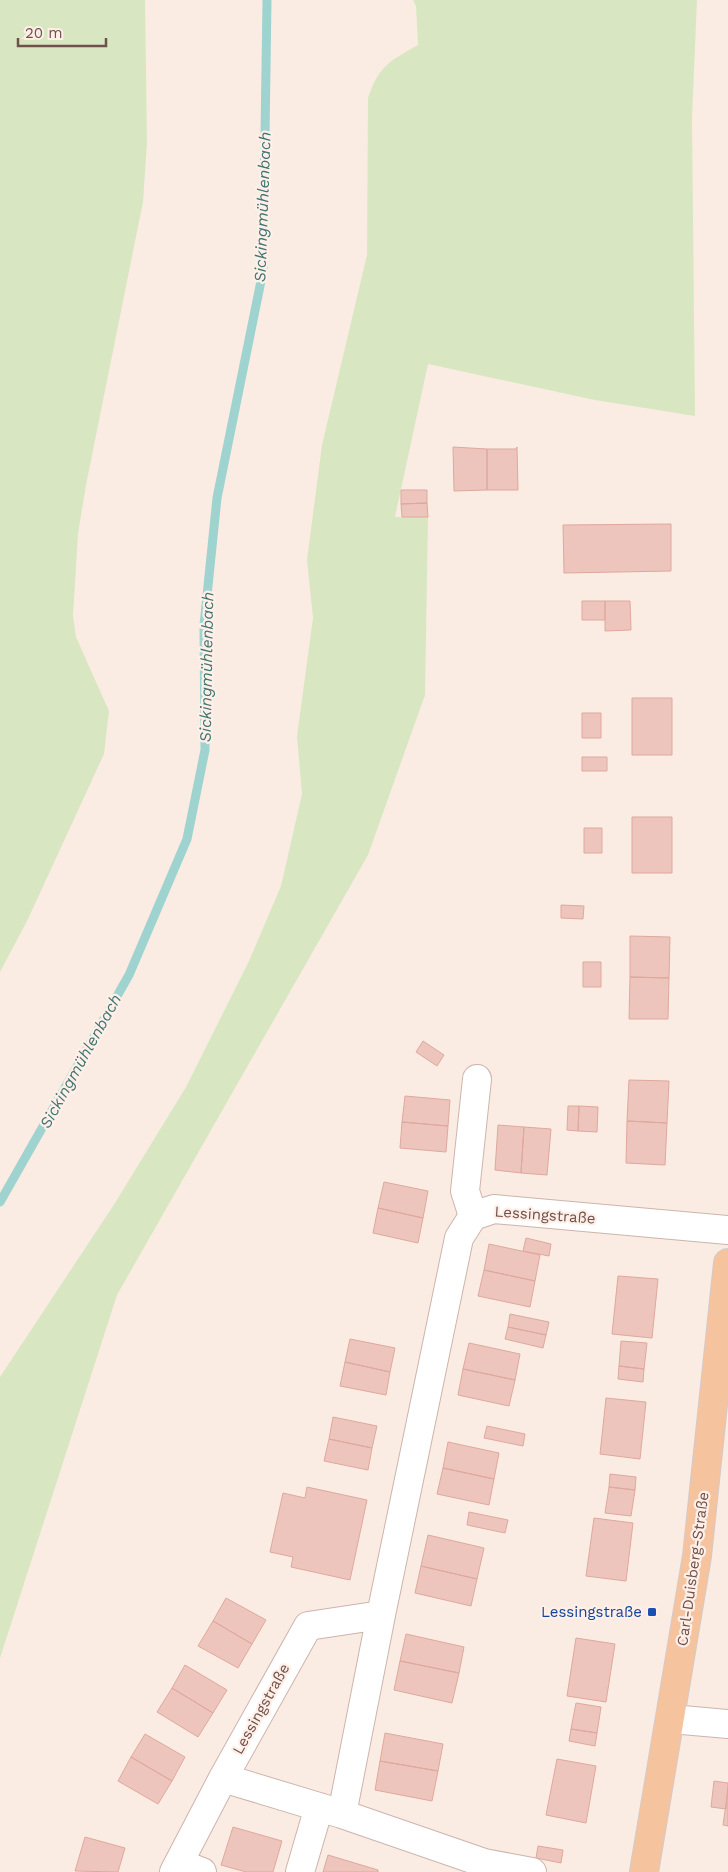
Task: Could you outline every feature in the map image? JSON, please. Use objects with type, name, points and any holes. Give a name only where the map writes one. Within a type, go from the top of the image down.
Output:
[{"type":"main road","name":"Carl-Duisberg-Straße","points":[[644,1872],[720,1427],[728,1263]]},
{"type":"street","points":[[473,1216],[465,1191],[477,1079]]},
{"type":"street","name":"Lessingstraße","points":[[300,1872],[330,1811],[381,1615],[459,1238],[473,1216],[494,1209],[728,1230]]},
{"type":"street","name":"Lessingstraße","points":[[185,1869],[223,1778],[308,1626],[381,1615]]},
{"type":"street","points":[[671,1719],[728,1724]]},
{"type":"street","points":[[223,1778],[484,1862],[532,1872]]},
{"type":"green space","points":[[0,0],[145,0],[147,142],[143,202],[86,485],[78,534],[73,616],[76,637],[109,711],[104,754],[28,919],[0,972]]},
{"type":"green space","points":[[413,0],[697,0],[692,118],[695,416],[595,400],[428,364],[395,517],[428,517],[425,695],[368,855],[117,1295],[0,1658],[0,1377],[115,1203],[186,1087],[249,961],[281,886],[302,794],[297,736],[313,618],[307,560],[322,445],[367,255],[368,98],[381,71],[400,55],[418,45],[416,6]]},
{"type":"building","points":[[453,447],[487,449],[487,490],[454,491]]},
{"type":"building","points":[[517,447],[518,490],[487,490],[487,449],[516,449]]},
{"type":"building","points":[[401,490],[427,490],[427,503],[401,504]]},
{"type":"building","points":[[427,503],[428,517],[402,517],[401,504]]},
{"type":"building","points":[[671,524],[671,571],[564,573],[563,525]]},
{"type":"building","points":[[582,601],[605,601],[605,620],[582,620]]},
{"type":"building","points":[[605,601],[630,601],[631,630],[605,631]]},
{"type":"building","points":[[632,698],[672,698],[672,755],[632,755]]},
{"type":"building","points":[[582,713],[601,713],[601,738],[582,738]]},
{"type":"building","points":[[582,757],[607,757],[607,771],[582,771]]},
{"type":"building","points":[[632,817],[672,817],[672,873],[632,873]]},
{"type":"building","points":[[584,828],[602,828],[602,853],[584,853]]},
{"type":"building","points":[[561,905],[584,906],[583,919],[561,918]]},
{"type":"building","points":[[630,936],[670,937],[669,978],[630,977]]},
{"type":"building","points":[[583,962],[601,962],[601,987],[583,987]]},
{"type":"building","points":[[630,977],[669,978],[668,1019],[629,1019]]},
{"type":"building","points":[[423,1041],[444,1055],[437,1066],[416,1052]]},
{"type":"building","points":[[629,1080],[669,1081],[667,1123],[627,1121]]},
{"type":"building","points":[[405,1096],[450,1100],[448,1126],[402,1122]]},
{"type":"building","points":[[568,1106],[579,1106],[578,1131],[567,1130]]},
{"type":"building","points":[[579,1106],[598,1107],[597,1132],[578,1131]]},
{"type":"building","points":[[627,1121],[667,1123],[665,1165],[626,1163]]},
{"type":"building","points":[[402,1122],[448,1126],[446,1152],[400,1148]]},
{"type":"building","points":[[498,1125],[524,1127],[521,1173],[495,1170]]},
{"type":"building","points":[[524,1127],[551,1129],[547,1175],[521,1173]]},
{"type":"building","points":[[384,1182],[428,1191],[423,1218],[378,1208]]},
{"type":"building","points":[[378,1208],[423,1218],[418,1243],[373,1233]]},
{"type":"building","points":[[526,1238],[551,1244],[549,1256],[523,1251]]},
{"type":"building","points":[[489,1244],[540,1255],[535,1281],[484,1270]]},
{"type":"building","points":[[484,1270],[535,1281],[530,1307],[478,1296]]},
{"type":"building","points":[[618,1276],[658,1279],[652,1338],[612,1334]]},
{"type":"building","points":[[510,1314],[549,1322],[546,1335],[508,1327]]},
{"type":"building","points":[[508,1327],[546,1335],[543,1348],[505,1339]]},
{"type":"building","points":[[350,1339],[395,1348],[390,1372],[345,1362]]},
{"type":"building","points":[[621,1341],[647,1343],[644,1369],[619,1366]]},
{"type":"building","points":[[469,1343],[520,1354],[515,1380],[463,1369]]},
{"type":"building","points":[[345,1362],[390,1372],[386,1395],[340,1386]]},
{"type":"building","points":[[619,1366],[644,1369],[643,1382],[618,1379]]},
{"type":"building","points":[[463,1369],[515,1380],[509,1406],[458,1395]]},
{"type":"building","points":[[606,1398],[646,1402],[640,1459],[600,1454]]},
{"type":"building","points":[[333,1417],[377,1426],[372,1448],[329,1439]]},
{"type":"building","points":[[487,1426],[525,1434],[523,1446],[484,1438]]},
{"type":"building","points":[[329,1439],[372,1448],[368,1470],[324,1461]]},
{"type":"building","points":[[448,1442],[499,1453],[494,1479],[443,1468]]},
{"type":"building","points":[[443,1468],[494,1479],[489,1505],[437,1494]]},
{"type":"building","points":[[610,1474],[636,1477],[635,1490],[609,1487]]},
{"type":"building","points":[[307,1487],[367,1500],[350,1580],[291,1567],[293,1557],[270,1552],[283,1493],[305,1498]]},
{"type":"building","points":[[609,1487],[635,1490],[631,1516],[605,1513]]},
{"type":"building","points":[[469,1512],[508,1520],[505,1533],[467,1525]]},
{"type":"building","points":[[594,1518],[633,1523],[626,1581],[586,1576]]},
{"type":"building","points":[[428,1535],[484,1548],[477,1579],[421,1566]]},
{"type":"building","points":[[421,1566],[477,1579],[471,1606],[415,1593]]},
{"type":"building","points":[[226,1598],[266,1620],[252,1644],[213,1621]]},
{"type":"building","points":[[213,1621],[252,1644],[238,1668],[198,1646]]},
{"type":"building","points":[[406,1634],[464,1647],[459,1673],[400,1661]]},
{"type":"building","points":[[576,1638],[615,1644],[606,1702],[567,1696]]},
{"type":"building","points":[[400,1661],[459,1673],[452,1703],[394,1690]]},
{"type":"building","points":[[185,1665],[227,1690],[213,1713],[172,1688]]},
{"type":"building","points":[[172,1688],[213,1713],[198,1737],[157,1712]]},
{"type":"building","points":[[576,1703],[601,1707],[597,1733],[571,1729]]},
{"type":"building","points":[[571,1729],[597,1733],[595,1746],[569,1741]]},
{"type":"building","points":[[385,1733],[443,1744],[438,1771],[380,1761]]},
{"type":"building","points":[[145,1734],[185,1757],[172,1781],[131,1757]]},
{"type":"building","points":[[131,1757],[172,1781],[158,1804],[118,1781]]},
{"type":"building","points":[[557,1759],[596,1766],[586,1823],[546,1815]]},
{"type":"building","points":[[380,1761],[438,1771],[432,1801],[375,1790]]},
{"type":"building","points":[[714,1781],[728,1783],[726,1809],[711,1807]]},
{"type":"building","points":[[728,1790],[728,1826],[723,1825]]},
{"type":"building","points":[[233,1827],[282,1841],[273,1872],[246,1872],[221,1865]]},
{"type":"building","points":[[85,1837],[125,1848],[118,1872],[75,1871]]},
{"type":"building","points":[[538,1846],[563,1850],[561,1863],[536,1858]]},
{"type":"building","points":[[328,1855],[378,1870],[378,1872],[323,1872]]},
{"type":"waterway","name":"Sickingmühlenbach","points":[[0,1202],[129,975],[187,839],[205,750],[204,625],[217,498],[263,271],[267,0]]},
{"type":"place","name":"Lessingstraße","points":[[652,1612]]}]
